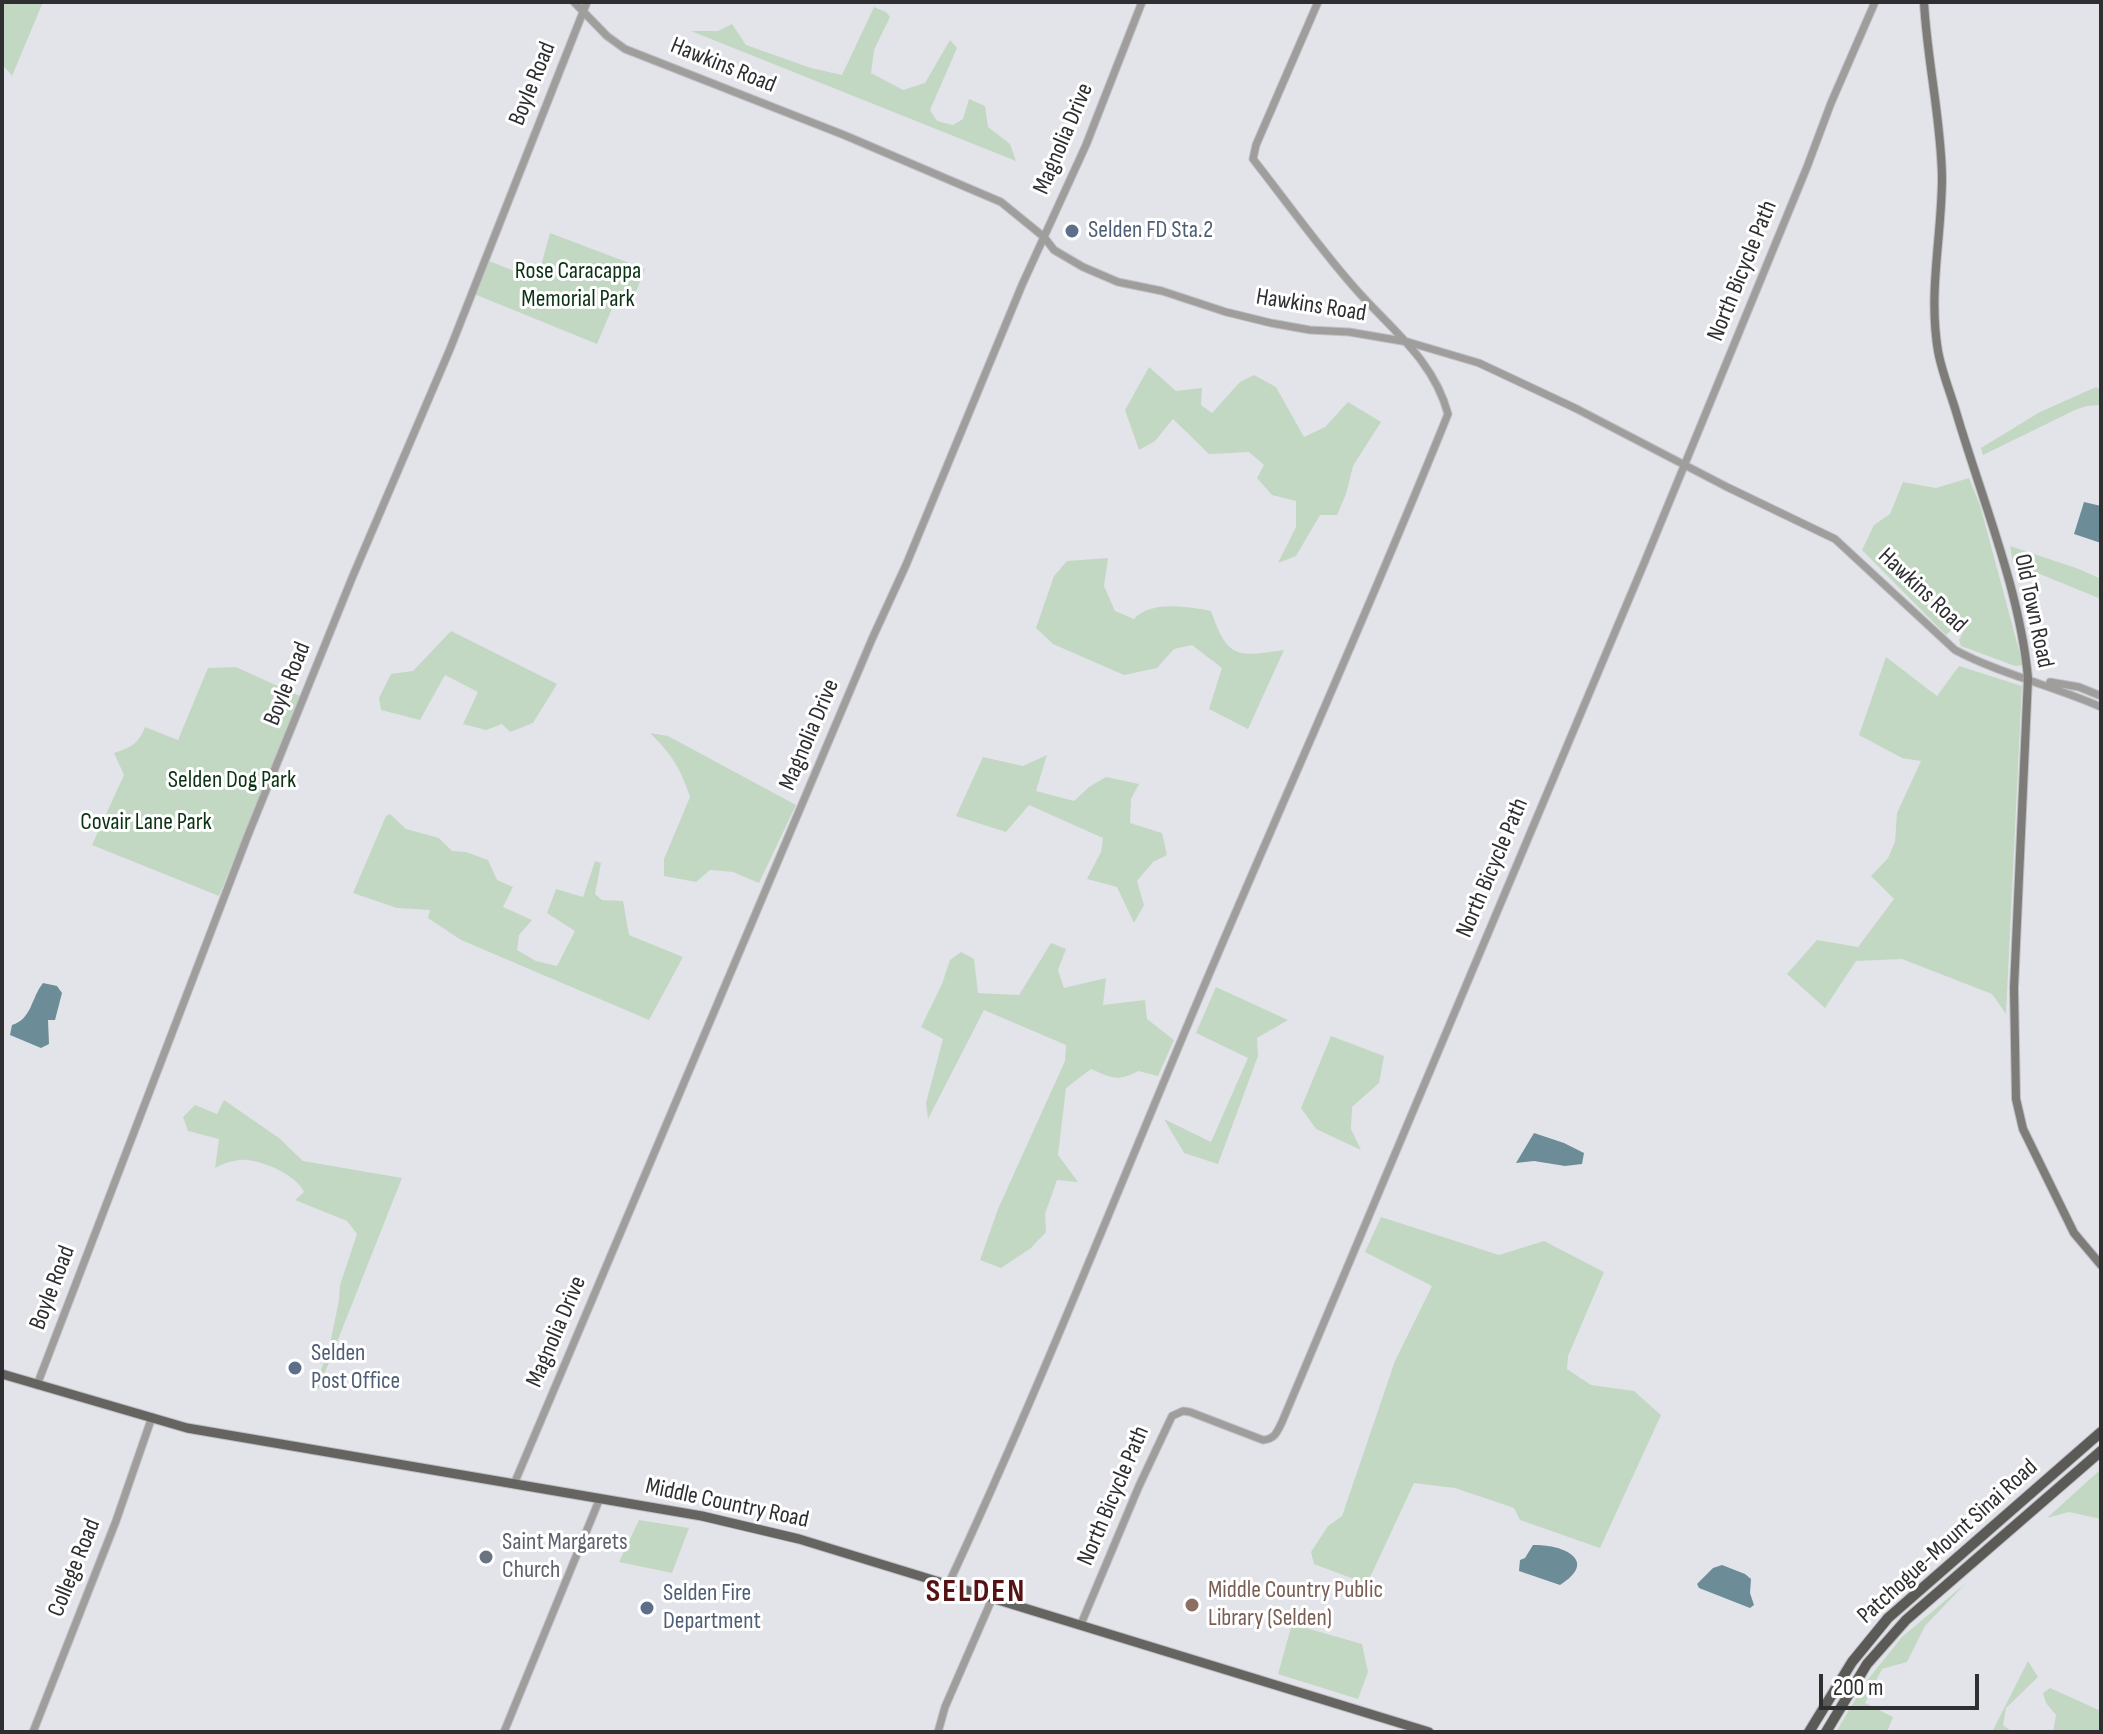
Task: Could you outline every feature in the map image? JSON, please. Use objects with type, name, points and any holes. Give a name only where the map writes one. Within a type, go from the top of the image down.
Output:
[{"type":"highway","name":"Patchogue-Mount Sinai Road","points":[[1809,1732],[1852,1662],[1888,1618],[2101,1432]]},
{"type":"highway","name":"Patchogue-Mount Sinai Road","points":[[1826,1732],[1867,1664],[1906,1620],[2101,1451]]},
{"type":"main road","name":"Old Town Road","points":[[1924,2],[1941,156],[1940,226],[1933,285],[1938,354],[2010,585],[2028,678],[2017,879],[2014,988],[2016,1099],[2023,1129],[2074,1233],[2101,1265]]},
{"type":"main road","name":"Middle Country Road","points":[[2,1374],[189,1428],[702,1516],[799,1539],[1429,1732]]},
{"type":"street","name":"Hawkins Road","points":[[574,2],[625,49],[844,135],[1001,202],[1044,237],[1054,250],[1118,282],[1162,291],[1271,323],[1408,342],[1479,363],[1835,539],[1955,650],[2028,678]]},
{"type":"street","name":"Boyle Road","points":[[37,1385],[248,835],[352,578],[450,349],[589,2]]},
{"type":"street","points":[[589,2],[602,31]]},
{"type":"street","name":"Magnolia Drive","points":[[514,1484],[1044,237],[1086,145],[1142,2]]},
{"type":"street","points":[[948,1585],[1016,1437],[1448,414],[1434,377],[1408,342],[1354,287],[1253,159],[1256,145],[1318,2]]},
{"type":"street","name":"North Bicycle Path","points":[[1081,1624],[1172,1416],[1183,1411],[1190,1412],[1263,1440],[1275,1436],[1282,1422],[1875,2]]},
{"type":"street","points":[[575,35],[590,27],[602,31]]},
{"type":"street","points":[[1029,224],[1040,226],[1052,219]]},
{"type":"street","points":[[2028,678],[2079,687],[2101,696]]},
{"type":"street","points":[[2028,678],[2101,707]]},
{"type":"street","name":"College Road","points":[[33,1732],[152,1417]]},
{"type":"street","points":[[504,1732],[600,1498]]},
{"type":"street","points":[[938,1732],[945,1707],[992,1599]]},
{"type":"green space","points":[[2,2],[43,2],[12,76],[2,64]]},
{"type":"green space","points":[[874,7],[890,17],[874,50],[871,73],[903,90],[925,83],[950,40],[957,48],[930,110],[937,121],[953,125],[963,119],[969,99],[985,106],[988,127],[1010,144],[1016,161],[691,31],[718,31],[732,24],[746,45],[811,68],[842,75]]},
{"type":"green space","name":"Rose Caracappa Memorial Park","points":[[550,233],[645,269],[630,307],[621,304],[613,306],[597,344],[474,294],[489,261],[537,280]]},
{"type":"green space","points":[[1149,367],[1176,391],[1202,388],[1201,405],[1212,413],[1240,382],[1254,375],[1276,387],[1304,437],[1325,427],[1348,402],[1381,422],[1353,466],[1337,515],[1320,515],[1296,556],[1278,563],[1296,527],[1296,501],[1272,495],[1257,478],[1264,465],[1249,452],[1209,454],[1173,419],[1155,441],[1139,450],[1125,410]]},
{"type":"green space","points":[[2096,387],[2101,390],[2101,405],[2075,410],[1983,455],[1981,448],[2040,412]]},
{"type":"green space","points":[[1969,478],[1980,505],[2023,665],[2015,666],[1961,646],[1959,640],[1965,628],[1958,624],[1946,635],[1862,550],[1874,525],[1890,514],[1903,482],[1936,488]]},
{"type":"green space","points":[[2010,546],[2101,579],[2101,599],[2013,563]]},
{"type":"green space","points":[[1108,558],[1104,586],[1115,611],[1134,619],[1141,613],[1160,607],[1211,611],[1223,638],[1236,651],[1255,654],[1284,650],[1248,729],[1209,709],[1222,668],[1192,645],[1174,649],[1157,668],[1124,675],[1053,644],[1036,628],[1054,576],[1067,561]]},
{"type":"green space","points":[[451,631],[557,684],[533,723],[510,732],[502,724],[486,730],[463,724],[478,692],[445,675],[420,720],[381,710],[379,698],[391,674],[413,671]]},
{"type":"green space","points":[[1886,657],[1937,696],[1959,666],[2022,686],[2006,1014],[1992,994],[1902,959],[1856,961],[1825,1008],[1787,974],[1817,940],[1858,947],[1894,899],[1871,876],[1888,858],[1895,842],[1897,813],[1921,761],[1902,758],[1859,735]]},
{"type":"green space","name":"Covair Lane Park","points":[[236,667],[302,697],[219,896],[92,845],[124,775],[114,753],[134,744],[145,727],[178,740],[208,668]]},
{"type":"green space","points":[[650,733],[668,736],[796,805],[759,883],[733,872],[710,870],[696,882],[664,876],[664,859],[690,797],[674,762]]},
{"type":"green space","points":[[1047,755],[1036,791],[1074,801],[1106,777],[1139,784],[1131,799],[1130,823],[1162,833],[1167,855],[1153,862],[1137,881],[1144,905],[1134,923],[1117,887],[1087,879],[1101,852],[1103,838],[1029,805],[1006,832],[956,816],[983,757],[1023,766]]},
{"type":"green space","points":[[390,814],[406,829],[439,838],[452,851],[466,852],[488,860],[497,880],[513,887],[503,907],[532,920],[519,935],[517,950],[536,961],[557,966],[575,931],[547,913],[556,889],[583,897],[595,861],[601,863],[595,894],[602,900],[623,901],[629,935],[683,957],[649,1020],[461,940],[428,918],[430,910],[397,908],[353,893],[386,816]]},
{"type":"green space","points":[[1051,943],[1066,949],[1058,970],[1064,988],[1106,978],[1103,1005],[1145,1000],[1147,1019],[1174,1040],[1158,1076],[1138,1071],[1115,1078],[1091,1069],[1066,1088],[1058,1155],[1078,1182],[1057,1180],[1045,1214],[1046,1232],[1031,1248],[1001,1268],[980,1260],[998,1209],[1065,1061],[1066,1045],[984,1010],[928,1119],[926,1103],[943,1039],[921,1027],[950,960],[961,952],[974,959],[978,993],[1019,995]]},
{"type":"green space","points":[[1216,987],[1288,1020],[1257,1038],[1258,1056],[1218,1164],[1184,1153],[1164,1119],[1211,1142],[1248,1058],[1196,1033]]},
{"type":"green space","points":[[1331,1036],[1384,1056],[1379,1083],[1352,1107],[1351,1129],[1361,1150],[1316,1129],[1301,1108]]},
{"type":"green space","points":[[224,1100],[279,1138],[303,1161],[402,1178],[318,1390],[317,1382],[330,1344],[340,1285],[357,1234],[347,1221],[295,1200],[304,1192],[280,1170],[247,1160],[215,1168],[219,1139],[188,1131],[183,1117],[195,1105],[217,1114]]},
{"type":"green space","points":[[1381,1217],[1499,1255],[1544,1241],[1604,1272],[1568,1356],[1567,1369],[1591,1385],[1634,1391],[1661,1415],[1600,1548],[1520,1520],[1514,1508],[1455,1488],[1414,1483],[1367,1584],[1314,1564],[1311,1552],[1328,1526],[1342,1516],[1395,1361],[1432,1286],[1365,1252]]},
{"type":"green space","points":[[2101,1469],[2101,1519],[2069,1512],[2047,1518]]},
{"type":"green space","points":[[639,1520],[689,1528],[672,1573],[619,1562]]},
{"type":"green space","points":[[1966,1583],[1925,1626],[1907,1662],[1882,1669],[1865,1703],[1893,1717],[1887,1732],[1836,1732],[1865,1683],[1902,1637]]},
{"type":"green space","points":[[1292,1624],[1362,1644],[1368,1672],[1358,1699],[1278,1674]]},
{"type":"green space","points":[[2028,1661],[2038,1677],[2006,1708],[2003,1725],[2012,1732],[1992,1732]]},
{"type":"green space","points":[[2050,1688],[2101,1711],[2101,1732],[2053,1732],[2056,1715],[2046,1703],[2043,1693]]},
{"type":"water","points":[[2084,502],[2101,506],[2101,543],[2074,534]]},
{"type":"water","points":[[43,983],[57,986],[62,993],[55,1020],[48,1020],[49,1044],[41,1048],[10,1035],[12,1025],[24,1018]]},
{"type":"water","points":[[1534,1133],[1584,1153],[1582,1164],[1516,1163]]},
{"type":"water","points":[[1533,1545],[1555,1547],[1572,1555],[1577,1561],[1577,1568],[1572,1576],[1560,1585],[1519,1571],[1520,1560],[1525,1558]]},
{"type":"water","points":[[1722,1565],[1751,1579],[1750,1593],[1754,1605],[1750,1608],[1699,1588],[1697,1584],[1713,1568]]},
{"type":"place","name":"Selden FD Sta.2","points":[[1072,231]]},
{"type":"place","name":"Selden Post Office","points":[[295,1368]]},
{"type":"place","name":"Saint Margarets Church","points":[[486,1557]]},
{"type":"place","name":"Middle Country Public Library (Selden)","points":[[1192,1605]]},
{"type":"place","name":"Selden Fire Department","points":[[647,1608]]},
{"type":"district","name":"SELDEN","points":[[976,1593]]},
{"type":"park label","name":"Selden Dog Park","points":[[232,781]]}]
